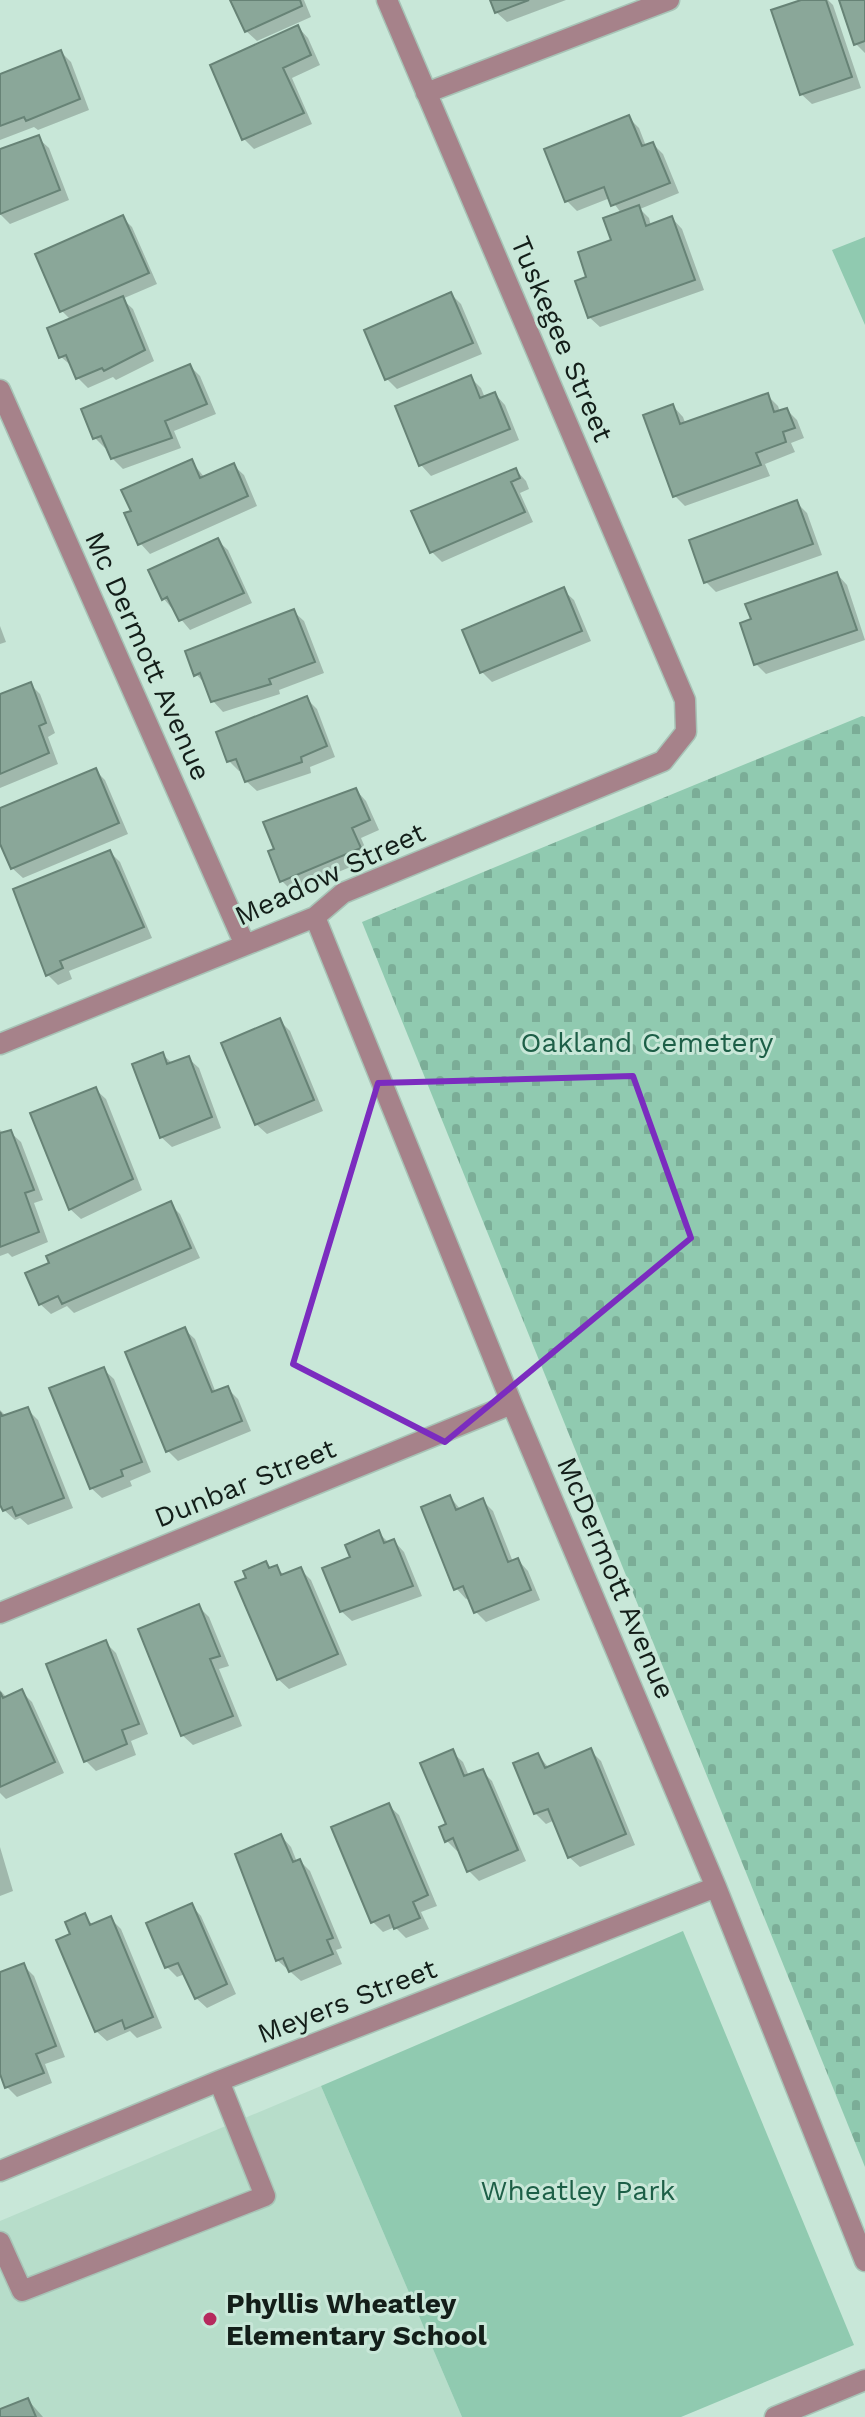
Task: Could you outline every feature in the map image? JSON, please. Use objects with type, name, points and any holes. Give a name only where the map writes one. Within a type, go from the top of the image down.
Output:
[{"type":"street","name":"Tuskegee Street","points":[[387,0],[685,700]]},
{"type":"street","points":[[426,93],[669,0]]},
{"type":"street","name":"Mc Dermott Avenue","points":[[0,390],[245,945]]},
{"type":"street","name":"Meadow Street","points":[[0,1044],[315,917],[343,893],[663,761],[686,732],[685,700]]},
{"type":"street","name":"McDermott Avenue","points":[[315,917],[512,1404],[716,1887],[865,2261]]},
{"type":"street","name":"Dunbar Street","points":[[0,1613],[512,1404]]},
{"type":"street","name":"Meyers Street","points":[[0,2171],[219,2081],[716,1887]]},
{"type":"street","points":[[0,2242],[22,2291],[265,2196],[219,2081]]},
{"type":"street","points":[[775,2417],[865,2380]]},
{"type":"highlighted area","points":[[633,1076],[691,1238],[445,1442],[293,1364],[378,1083]]},
{"type":"shaded area","name":"Phyllis Wheatley Elementary School","points":[[321,2086],[462,2417],[0,2417],[0,2221]]},
{"type":"green space","points":[[865,237],[865,325],[832,250]]},
{"type":"green space","name":"Oakland Cemetery","points":[[865,717],[865,2167],[362,922]]},
{"type":"green space","name":"Wheatley Park","points":[[683,1931],[854,2345],[681,2417],[462,2417],[321,2086]]},
{"type":"building","points":[[230,0],[300,0],[302,6],[245,32]]},
{"type":"building","points":[[490,0],[529,0],[495,13]]},
{"type":"building","points":[[801,0],[826,0],[852,77],[800,95],[771,10]]},
{"type":"building","points":[[839,0],[865,0],[865,41],[854,45]]},
{"type":"building","points":[[298,25],[311,55],[283,68],[304,113],[242,140],[210,65]]},
{"type":"building","points":[[61,50],[80,99],[26,121],[24,117],[0,126],[0,74]]},
{"type":"building","points":[[629,115],[642,146],[653,142],[670,183],[611,206],[604,187],[565,202],[544,149]]},
{"type":"building","points":[[39,135],[60,190],[0,214],[0,149]]},
{"type":"building","points":[[639,205],[646,226],[672,216],[695,280],[588,318],[575,281],[586,277],[578,252],[611,240],[603,218]]},
{"type":"building","points":[[123,215],[149,273],[60,312],[35,254]]},
{"type":"building","points":[[451,292],[473,343],[385,380],[364,330]]},
{"type":"building","points":[[123,296],[145,350],[104,371],[102,368],[76,379],[66,355],[59,358],[47,328]]},
{"type":"building","points":[[190,364],[207,404],[165,421],[172,438],[111,459],[101,436],[93,439],[81,409]]},
{"type":"building","points":[[471,375],[480,398],[495,392],[510,429],[419,466],[395,406]]},
{"type":"building","points":[[768,393],[774,412],[787,408],[795,428],[783,432],[786,442],[756,453],[761,465],[673,497],[643,415],[673,404],[680,424]]},
{"type":"building","points":[[192,459],[200,478],[234,463],[248,496],[138,545],[124,513],[131,511],[121,490]]},
{"type":"building","points":[[516,468],[520,478],[511,482],[525,512],[430,553],[411,511]]},
{"type":"building","points":[[797,500],[813,544],[704,583],[689,540]]},
{"type":"building","points":[[218,538],[244,593],[179,621],[167,597],[162,600],[148,570]]},
{"type":"building","points":[[837,572],[857,630],[754,665],[740,623],[751,619],[745,604]]},
{"type":"building","points":[[564,587],[582,631],[480,673],[462,630]]},
{"type":"building","points":[[294,609],[315,662],[269,679],[271,684],[211,702],[200,673],[194,676],[185,651]]},
{"type":"building","points":[[31,682],[46,723],[39,726],[49,753],[0,774],[0,694]]},
{"type":"building","points":[[307,696],[327,746],[301,757],[302,762],[245,782],[236,759],[227,762],[216,732]]},
{"type":"building","points":[[96,768],[119,823],[11,869],[0,844],[0,808]]},
{"type":"building","points":[[356,788],[370,820],[352,828],[361,848],[280,882],[268,851],[274,849],[263,822]]},
{"type":"building","points":[[110,850],[144,927],[60,961],[63,968],[46,976],[13,889]]},
{"type":"building","points":[[280,1018],[314,1100],[255,1125],[221,1043]]},
{"type":"building","points":[[163,1052],[167,1064],[189,1056],[212,1117],[160,1138],[132,1064]]},
{"type":"building","points":[[96,1087],[133,1179],[69,1210],[30,1113]]},
{"type":"building","points":[[11,1130],[34,1190],[25,1193],[39,1232],[0,1247],[0,1133]]},
{"type":"building","points":[[171,1201],[191,1248],[62,1304],[58,1296],[39,1305],[25,1273],[49,1263],[46,1256]]},
{"type":"building","points":[[185,1327],[212,1392],[228,1386],[242,1421],[166,1452],[125,1352]]},
{"type":"building","points":[[104,1367],[142,1462],[121,1470],[123,1476],[90,1489],[49,1388]]},
{"type":"building","points":[[28,1407],[64,1498],[16,1516],[12,1507],[3,1511],[0,1505],[0,1412],[2,1416]]},
{"type":"building","points":[[450,1495],[456,1510],[483,1498],[508,1562],[518,1558],[531,1590],[474,1613],[463,1586],[454,1590],[421,1507]]},
{"type":"building","points":[[379,1530],[384,1543],[394,1539],[413,1586],[340,1612],[322,1568],[350,1557],[345,1545]]},
{"type":"building","points":[[266,1561],[269,1568],[277,1565],[281,1575],[301,1567],[338,1654],[277,1680],[235,1582],[246,1578],[243,1571]]},
{"type":"building","points":[[199,1604],[220,1656],[210,1659],[233,1716],[181,1736],[138,1629]]},
{"type":"building","points":[[106,1640],[139,1724],[122,1730],[127,1744],[84,1762],[46,1664]]},
{"type":"building","points":[[22,1689],[55,1762],[0,1787],[0,1692],[3,1698]]},
{"type":"building","points":[[591,1748],[626,1834],[568,1858],[548,1809],[534,1814],[513,1763],[538,1753],[545,1768]]},
{"type":"building","points":[[453,1749],[464,1776],[483,1769],[518,1850],[467,1872],[453,1838],[445,1842],[439,1827],[446,1824],[420,1763]]},
{"type":"building","points":[[389,1803],[428,1895],[413,1902],[420,1918],[394,1929],[389,1915],[371,1923],[331,1827]]},
{"type":"building","points":[[281,1834],[293,1862],[300,1859],[333,1938],[327,1940],[333,1954],[289,1972],[283,1958],[276,1961],[235,1854]]},
{"type":"building","points":[[192,1903],[227,1984],[195,1999],[178,1963],[165,1968],[146,1923]]},
{"type":"building","points":[[85,1913],[90,1925],[111,1916],[153,2017],[125,2029],[122,2020],[95,2032],[56,1940],[70,1934],[65,1922]]},
{"type":"building","points":[[24,1963],[56,2046],[36,2054],[44,2073],[5,2088],[0,2074],[0,1972]]},
{"type":"building","points":[[28,2398],[36,2417],[0,2417],[0,2409]]},
{"type":"place","name":"Phyllis Wheatley Elementary School","points":[[210,2319]]}]
